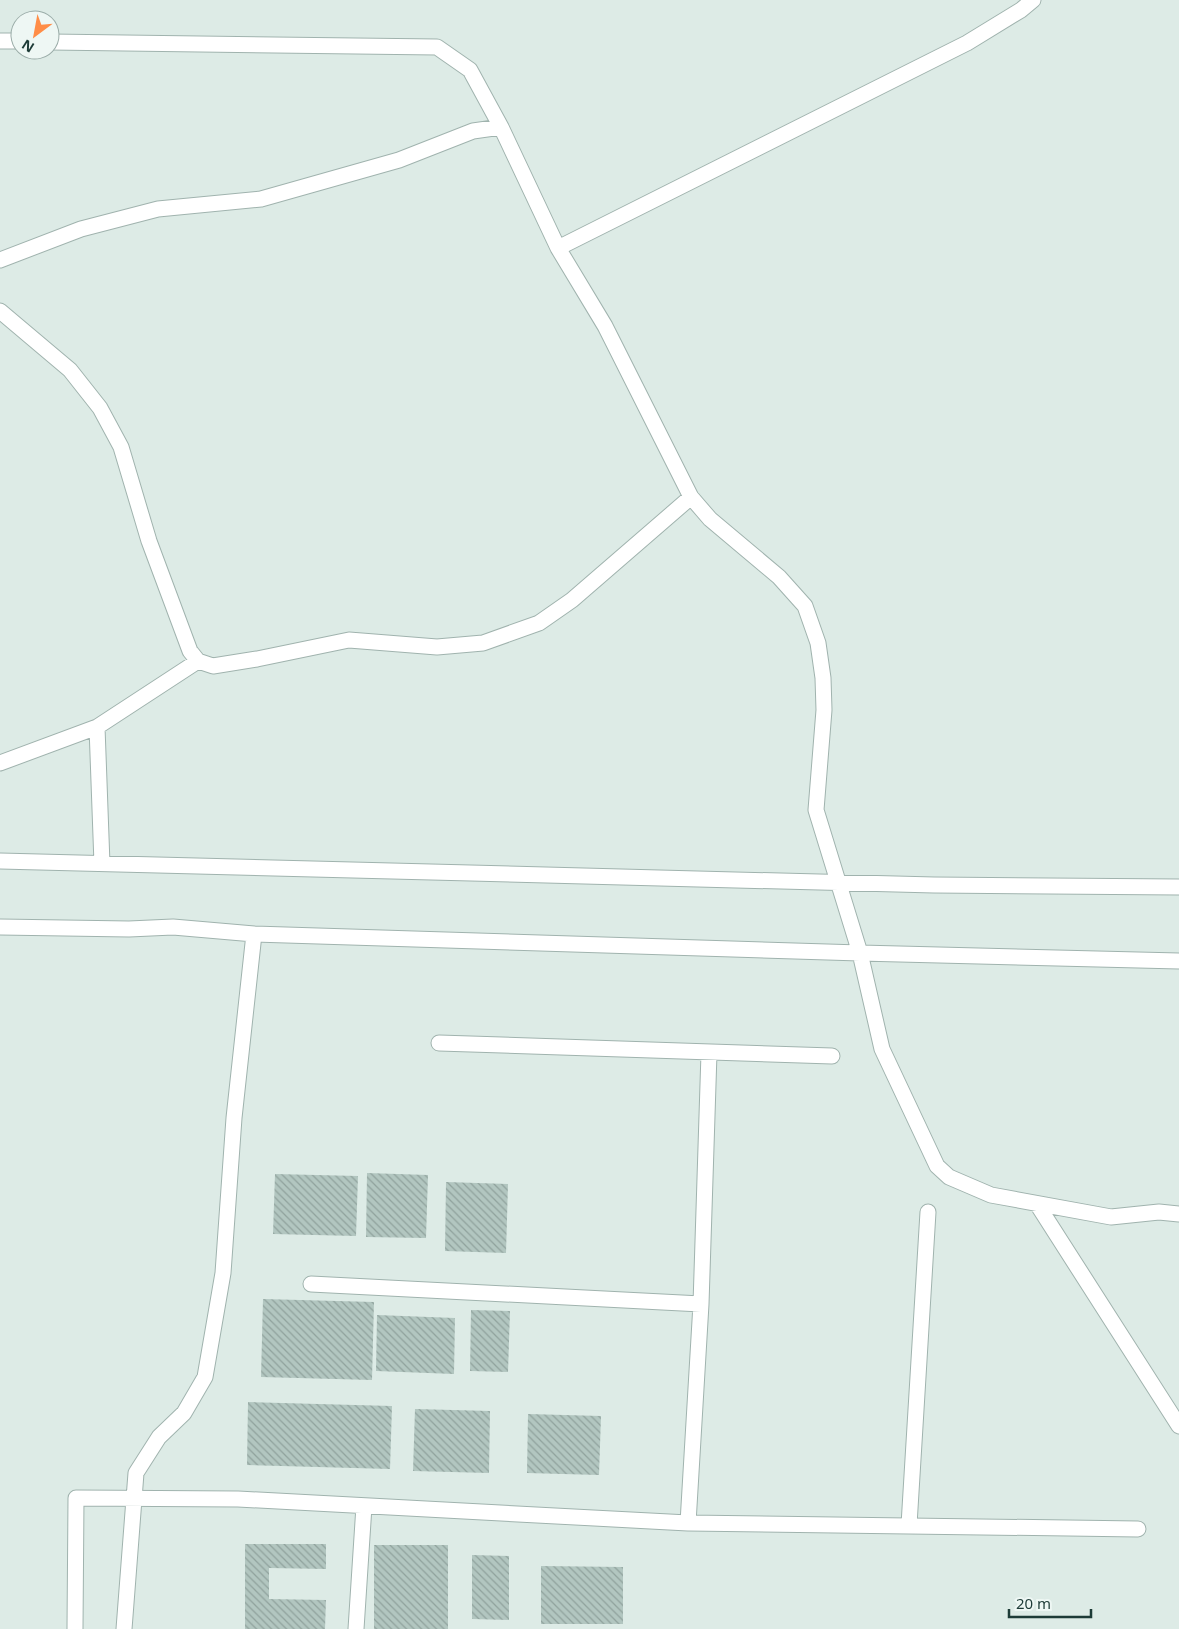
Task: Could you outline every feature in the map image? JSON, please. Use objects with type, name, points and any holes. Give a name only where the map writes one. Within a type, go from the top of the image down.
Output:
[{"type":"street","points":[[558,248],[967,43],[1021,10],[1033,0]]},
{"type":"street","points":[[60,42],[437,47],[470,70],[501,127],[558,248],[605,326],[691,497],[710,519],[779,577],[805,606],[818,644],[823,678],[824,710],[816,810],[860,954],[882,1049],[937,1166],[949,1177],[991,1195],[1111,1217],[1160,1212],[1179,1214]]},
{"type":"street","points":[[0,260],[90,226],[158,209],[261,199],[399,160],[474,131],[501,127]]},
{"type":"street","points":[[0,311],[70,370],[100,408],[121,447],[149,541],[190,651],[198,661],[213,666],[349,640],[437,647],[483,643],[538,623],[572,600],[691,497]]},
{"type":"street","points":[[4,759],[97,727],[198,661]]},
{"type":"street","points":[[97,727],[102,864]]},
{"type":"street","points":[[0,861],[944,885],[1179,887]]},
{"type":"street","points":[[0,928],[129,929],[173,927],[254,934],[860,954],[1179,961]]},
{"type":"street","points":[[124,1629],[136,1473],[160,1437],[184,1413],[205,1377],[223,1273],[234,1118],[254,934]]},
{"type":"street","points":[[438,1043],[832,1056]]},
{"type":"street","points":[[688,1523],[701,1304],[709,1053]]},
{"type":"street","points":[[1038,1204],[1179,1426]]},
{"type":"street","points":[[909,1525],[928,1212]]},
{"type":"street","points":[[311,1284],[701,1304]]},
{"type":"street","points":[[75,1629],[76,1498],[238,1499],[688,1523],[1138,1529]]},
{"type":"street","points":[[356,1629],[364,1506]]},
{"type":"building","points":[[367,1173],[428,1175],[426,1238],[366,1237]]},
{"type":"building","points":[[275,1174],[358,1176],[356,1236],[273,1234]]},
{"type":"building","points":[[446,1182],[508,1184],[506,1253],[445,1251]]},
{"type":"building","points":[[263,1299],[374,1302],[372,1380],[261,1377]]},
{"type":"building","points":[[471,1310],[510,1311],[508,1372],[470,1371]]},
{"type":"building","points":[[377,1315],[455,1318],[454,1374],[376,1371]]},
{"type":"building","points":[[248,1402],[392,1406],[390,1469],[247,1465]]},
{"type":"building","points":[[415,1409],[490,1411],[489,1473],[413,1471]]},
{"type":"building","points":[[528,1414],[601,1416],[599,1475],[527,1473]]},
{"type":"building","points":[[245,1544],[326,1544],[326,1569],[269,1568],[269,1599],[326,1600],[325,1629],[245,1629]]},
{"type":"building","points":[[374,1545],[448,1545],[448,1629],[374,1629]]},
{"type":"building","points":[[472,1555],[509,1556],[509,1620],[472,1619]]},
{"type":"building","points":[[541,1566],[623,1567],[623,1624],[541,1624]]}]
